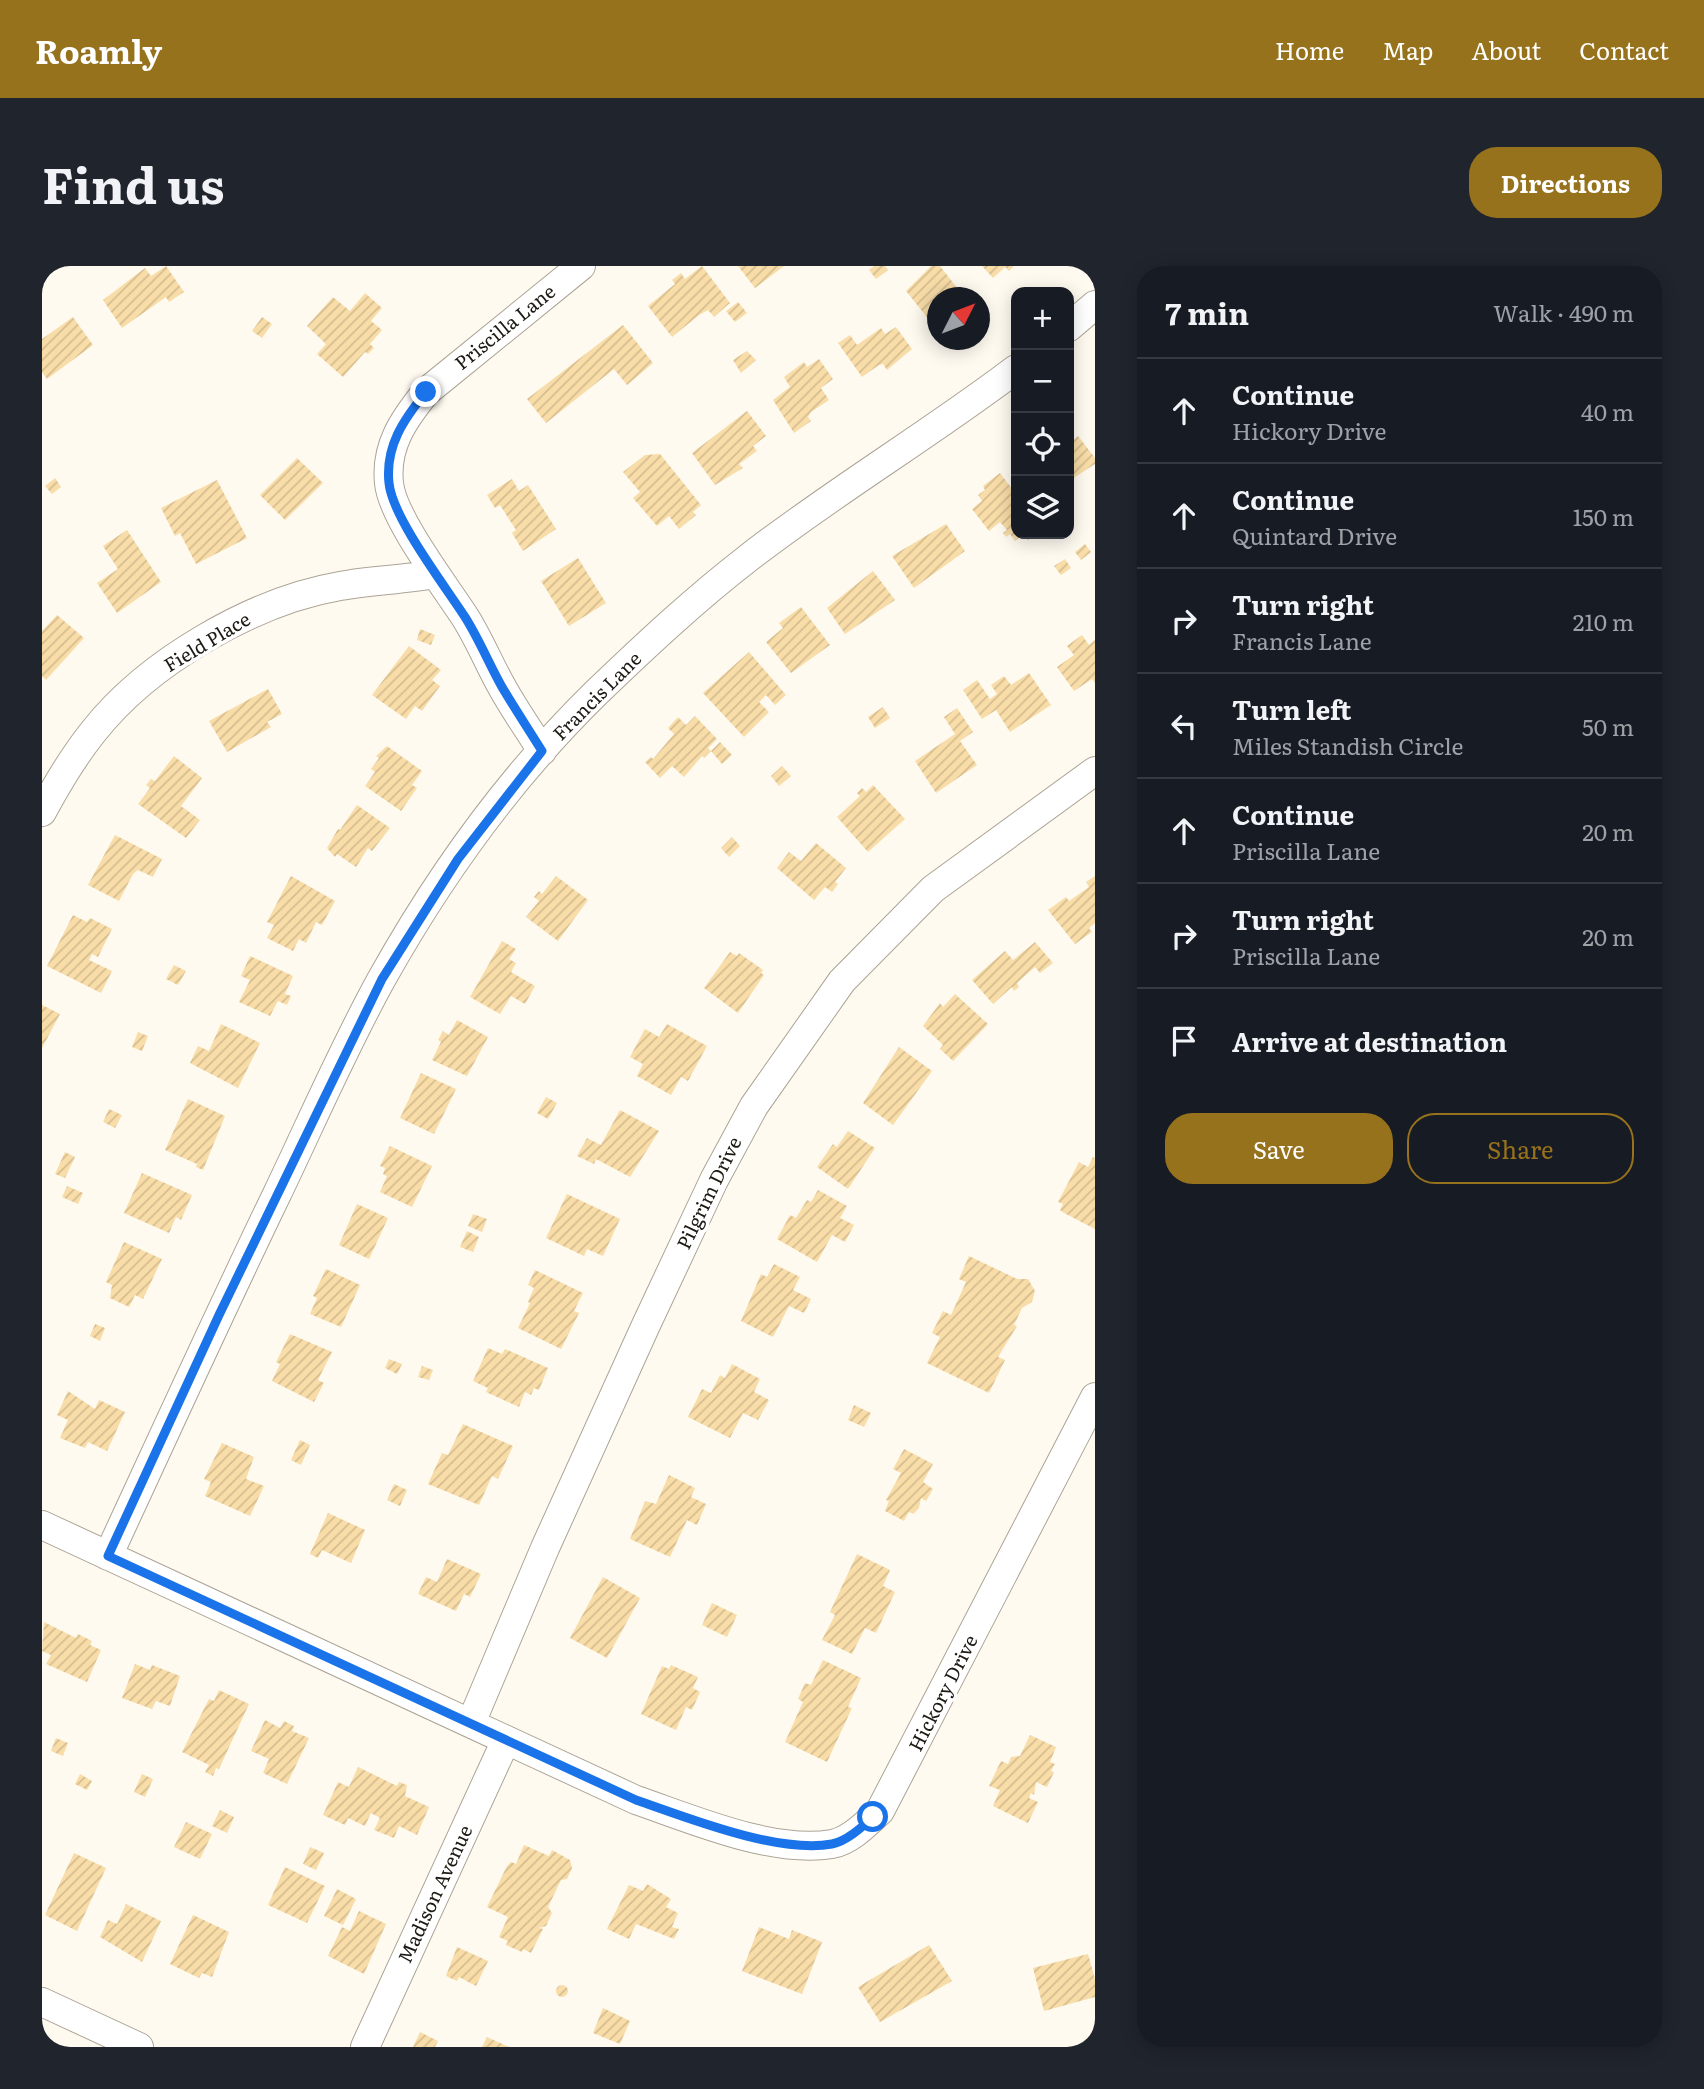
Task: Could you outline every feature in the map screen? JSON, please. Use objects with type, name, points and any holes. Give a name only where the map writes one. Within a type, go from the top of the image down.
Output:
[{"type":"street","name":"Priscilla Lane","points":[[542,751],[503,689],[466,619],[435,574],[404,521],[389,486],[388,460],[393,441],[408,414],[426,392],[581,266]]},
{"type":"street","points":[[1074,323],[1095,305]]},
{"type":"street","name":"Francis Lane","points":[[108,1556],[219,1315],[382,979],[458,859],[542,751],[596,694],[656,638],[748,559],[941,426],[1011,373]]},
{"type":"street","name":"Field Place","points":[[42,813],[67,767],[94,730],[119,703],[160,670],[215,632],[277,602],[341,585],[435,574]]},
{"type":"street","name":"Pilgrim Drive","points":[[471,1723],[545,1548],[646,1325],[714,1180],[754,1106],[842,981],[916,905],[933,889],[1095,771]]},
{"type":"street","name":"Hickory Drive","points":[[42,1525],[636,1800],[694,1820],[779,1843],[834,1844],[859,1830],[880,1811],[1095,1396]]},
{"type":"street","name":"Madison Avenue","points":[[365,2047],[506,1740]]},
{"type":"street","points":[[42,2002],[139,2047]]},
{"type":"building","points":[[166,266],[184,292],[169,302],[166,297],[122,328],[103,300],[145,268],[151,276]]},
{"type":"building","points":[[702,266],[730,303],[714,317],[708,310],[699,315],[672,337],[648,306],[675,284],[672,280],[681,273],[685,279]]},
{"type":"building","points":[[738,266],[784,266],[755,288]]},
{"type":"building","points":[[874,266],[885,266],[888,270],[876,279],[869,270]]},
{"type":"building","points":[[931,266],[940,266],[956,287],[927,287],[927,317],[906,291]]},
{"type":"building","points":[[982,266],[1014,266],[1009,271],[1005,267],[993,278]]},
{"type":"building","points":[[365,293],[382,308],[371,321],[382,330],[370,344],[374,348],[368,354],[365,352],[343,377],[317,354],[326,344],[307,326],[333,297],[350,311]]},
{"type":"building","points":[[738,302],[747,313],[735,322],[726,311]]},
{"type":"building","points":[[73,317],[93,345],[47,379],[42,372],[42,339]]},
{"type":"building","points":[[262,317],[272,324],[262,338],[252,331]]},
{"type":"building","points":[[623,325],[653,363],[627,385],[614,369],[546,423],[527,399]]},
{"type":"building","points":[[896,327],[912,349],[887,370],[883,364],[879,365],[862,377],[838,343],[850,335],[857,345],[881,328],[885,334]]},
{"type":"building","points":[[747,351],[756,360],[741,373],[733,360]]},
{"type":"building","points":[[819,359],[833,379],[821,388],[829,400],[811,412],[808,417],[811,421],[794,433],[773,400],[790,387],[784,377],[804,362],[807,367]]},
{"type":"building","points":[[747,411],[766,436],[753,446],[757,451],[739,464],[743,468],[715,485],[692,453]]},
{"type":"building","points":[[1078,436],[1095,458],[1095,464],[1074,478],[1074,476],[1074,440]]},
{"type":"building","points":[[660,454],[701,505],[693,512],[696,515],[679,529],[669,516],[657,526],[633,498],[640,492],[623,472],[645,455]]},
{"type":"building","points":[[297,458],[323,483],[285,520],[260,495]]},
{"type":"building","points":[[1000,473],[1011,487],[1011,535],[1006,537],[1003,533],[1007,530],[1000,522],[989,531],[972,509],[982,501],[978,495],[985,490],[983,486]]},
{"type":"building","points":[[55,478],[61,487],[52,494],[45,486]]},
{"type":"building","points":[[512,479],[519,491],[528,485],[556,529],[523,551],[512,533],[516,530],[500,505],[495,508],[487,495]]},
{"type":"building","points":[[217,480],[247,538],[196,564],[180,533],[175,536],[161,508]]},
{"type":"building","points":[[946,524],[965,551],[914,588],[892,556]]},
{"type":"building","points":[[127,530],[161,582],[117,613],[97,583],[118,569],[103,546]]},
{"type":"building","points":[[1085,544],[1091,552],[1081,560],[1075,552]]},
{"type":"building","points":[[578,558],[606,603],[569,626],[541,581]]},
{"type":"building","points":[[1065,559],[1071,568],[1061,575],[1054,566]]},
{"type":"building","points":[[873,571],[895,600],[845,634],[827,608]]},
{"type":"building","points":[[801,607],[830,645],[791,673],[766,642],[783,628],[779,623]]},
{"type":"building","points":[[57,615],[84,638],[46,680],[42,676],[42,631]]},
{"type":"building","points":[[420,629],[435,635],[431,645],[417,640]]},
{"type":"building","points":[[1082,635],[1089,645],[1095,640],[1095,683],[1092,679],[1074,691],[1057,667],[1074,655],[1067,646]]},
{"type":"building","points":[[409,646],[441,670],[432,680],[440,686],[422,711],[415,706],[406,719],[372,695]]},
{"type":"building","points":[[749,652],[786,695],[775,705],[766,695],[759,702],[769,712],[744,737],[703,693]]},
{"type":"building","points":[[1029,673],[1051,705],[1010,732],[996,710],[982,719],[963,690],[977,680],[990,699],[997,694],[991,685],[1004,676],[1011,685]]},
{"type":"building","points":[[268,689],[282,714],[267,722],[271,727],[227,752],[209,721]]},
{"type":"building","points":[[883,707],[890,718],[875,728],[868,717]]},
{"type":"building","points":[[957,708],[973,732],[960,741],[977,765],[936,793],[915,761],[955,734],[944,717]]},
{"type":"building","points":[[695,716],[717,739],[708,748],[711,751],[704,758],[702,756],[684,777],[672,766],[660,778],[645,762],[651,757],[653,759],[674,734],[668,728],[678,717],[686,725]]},
{"type":"building","points":[[720,742],[732,755],[722,764],[711,751]]},
{"type":"building","points":[[387,746],[422,771],[412,785],[417,788],[401,811],[365,786],[375,772],[371,769],[379,758],[376,756]]},
{"type":"building","points":[[174,756],[202,778],[181,806],[200,820],[186,838],[138,804],[150,788],[146,785],[151,779],[155,781]]},
{"type":"building","points":[[782,766],[791,776],[779,786],[771,776]]},
{"type":"building","points":[[873,785],[905,819],[868,852],[837,817],[860,796],[857,793],[862,788],[866,792]]},
{"type":"building","points":[[357,805],[390,828],[372,851],[368,848],[356,867],[337,854],[335,857],[327,848]]},
{"type":"building","points":[[115,835],[162,859],[153,877],[138,870],[133,874],[119,901],[88,885]]},
{"type":"building","points":[[732,837],[740,846],[729,857],[721,848]]},
{"type":"building","points":[[816,843],[846,868],[835,882],[838,884],[832,892],[825,887],[814,900],[777,868],[789,852],[801,861]]},
{"type":"building","points":[[291,876],[335,901],[322,925],[316,922],[306,943],[299,939],[293,951],[267,938],[274,925],[267,922]]},
{"type":"building","points":[[556,876],[588,900],[558,941],[526,917],[539,901],[534,897],[539,891],[542,894]]},
{"type":"building","points":[[1095,876],[1095,923],[1089,928],[1092,932],[1075,944],[1048,910],[1066,897],[1069,901],[1089,887],[1086,882]]},
{"type":"building","points":[[73,915],[87,922],[90,918],[112,929],[98,957],[92,954],[89,960],[112,971],[101,993],[47,966]]},
{"type":"building","points":[[502,941],[516,949],[509,959],[516,963],[511,972],[535,986],[525,1004],[511,996],[500,1014],[470,997]]},
{"type":"building","points":[[1035,942],[1053,963],[1040,973],[1035,967],[1017,983],[1019,987],[1014,991],[1012,987],[993,1004],[972,980],[1005,951],[1013,960]]},
{"type":"building","points":[[730,952],[737,956],[739,953],[763,970],[761,973],[764,975],[738,1013],[704,988]]},
{"type":"building","points":[[250,956],[293,976],[285,994],[291,996],[287,1005],[278,1001],[270,1016],[239,1002],[250,980],[241,976]]},
{"type":"building","points":[[174,965],[186,971],[178,985],[166,979]]},
{"type":"building","points":[[955,994],[988,1024],[953,1061],[940,1049],[943,1045],[923,1026],[940,1003],[943,1007]]},
{"type":"building","points":[[42,1005],[60,1014],[42,1048]]},
{"type":"building","points":[[457,1020],[488,1037],[467,1076],[432,1060],[443,1031],[449,1035]]},
{"type":"building","points":[[221,1024],[260,1043],[238,1088],[190,1063],[198,1046],[209,1051]]},
{"type":"building","points":[[667,1024],[707,1046],[688,1081],[681,1077],[671,1095],[637,1076],[643,1064],[630,1057],[645,1029],[659,1037]]},
{"type":"building","points":[[138,1032],[148,1036],[142,1051],[132,1047]]},
{"type":"building","points":[[899,1047],[932,1071],[893,1125],[863,1103]]},
{"type":"building","points":[[421,1073],[456,1089],[434,1134],[400,1118]]},
{"type":"building","points":[[546,1097],[557,1103],[548,1119],[537,1113]]},
{"type":"building","points":[[188,1099],[225,1116],[203,1170],[196,1167],[197,1164],[165,1150]]},
{"type":"building","points":[[109,1109],[122,1115],[115,1128],[103,1122]]},
{"type":"building","points":[[620,1110],[659,1131],[630,1177],[596,1159],[594,1164],[577,1156],[587,1138],[601,1145]]},
{"type":"building","points":[[848,1131],[875,1148],[848,1189],[817,1167],[833,1144],[837,1147]]},
{"type":"building","points":[[390,1146],[432,1166],[412,1207],[380,1192],[387,1176],[383,1174],[385,1168],[380,1166]]},
{"type":"building","points":[[65,1152],[75,1157],[65,1178],[55,1174]]},
{"type":"building","points":[[1093,1157],[1095,1229],[1064,1213],[1060,1210],[1063,1204],[1058,1202],[1079,1162],[1088,1167]]},
{"type":"building","points":[[142,1173],[192,1195],[181,1220],[176,1217],[169,1233],[124,1213]]},
{"type":"building","points":[[67,1186],[83,1193],[78,1204],[62,1197]]},
{"type":"building","points":[[818,1190],[847,1206],[840,1218],[854,1225],[845,1242],[832,1235],[817,1262],[777,1239],[790,1215],[796,1218],[807,1200],[811,1202]]},
{"type":"building","points":[[567,1194],[620,1219],[603,1256],[587,1249],[584,1256],[546,1238]]},
{"type":"building","points":[[357,1204],[388,1218],[369,1259],[339,1245]]},
{"type":"building","points":[[473,1214],[487,1219],[482,1232],[468,1226]]},
{"type":"building","points":[[467,1231],[479,1237],[473,1252],[460,1247]]},
{"type":"building","points":[[124,1242],[162,1259],[143,1299],[135,1295],[129,1307],[110,1298],[112,1285],[106,1282]]},
{"type":"building","points":[[969,1256],[1017,1279],[1028,1279],[1035,1291],[1032,1302],[1022,1308],[1014,1325],[1017,1326],[998,1357],[1005,1360],[989,1393],[927,1363],[940,1337],[932,1333],[943,1311],[951,1315],[966,1282],[959,1279]]},
{"type":"building","points":[[774,1264],[800,1277],[793,1290],[811,1299],[804,1313],[789,1306],[773,1337],[741,1321],[761,1274],[767,1277]]},
{"type":"building","points":[[326,1269],[360,1285],[341,1327],[310,1314],[317,1298],[313,1296]]},
{"type":"building","points":[[535,1270],[583,1293],[574,1311],[579,1313],[561,1349],[518,1328],[530,1303],[528,1302],[534,1288],[528,1285]]},
{"type":"building","points":[[95,1324],[105,1328],[100,1341],[90,1336]]},
{"type":"building","points":[[290,1334],[332,1352],[318,1380],[324,1383],[314,1402],[272,1381],[280,1364],[276,1362]]},
{"type":"building","points":[[488,1348],[502,1354],[505,1349],[548,1368],[539,1390],[534,1388],[531,1395],[525,1392],[519,1407],[486,1392],[488,1388],[473,1381]]},
{"type":"building","points":[[389,1359],[402,1364],[397,1374],[385,1368]]},
{"type":"building","points":[[732,1364],[760,1379],[754,1392],[769,1400],[758,1420],[743,1413],[730,1438],[688,1417],[702,1389],[711,1393],[720,1375],[725,1378]]},
{"type":"building","points":[[422,1366],[433,1370],[429,1380],[418,1377]]},
{"type":"building","points":[[68,1391],[95,1409],[99,1400],[125,1412],[107,1451],[88,1442],[85,1448],[60,1438],[68,1420],[57,1415]]},
{"type":"building","points":[[854,1405],[871,1413],[864,1427],[848,1420]]},
{"type":"building","points":[[463,1424],[513,1446],[498,1479],[492,1476],[479,1505],[428,1484],[442,1453],[448,1455]]},
{"type":"building","points":[[300,1440],[310,1445],[301,1465],[291,1460]]},
{"type":"building","points":[[222,1443],[254,1457],[246,1479],[264,1486],[250,1516],[205,1496],[211,1482],[204,1479]]},
{"type":"building","points":[[904,1449],[933,1464],[923,1482],[933,1489],[926,1501],[921,1498],[919,1508],[913,1514],[909,1512],[904,1521],[885,1511],[889,1501],[886,1500],[901,1473],[893,1469]]},
{"type":"building","points":[[669,1475],[695,1488],[691,1497],[706,1504],[697,1525],[687,1520],[670,1557],[630,1539],[645,1501],[656,1504]]},
{"type":"building","points":[[394,1484],[407,1490],[400,1506],[387,1500]]},
{"type":"building","points":[[328,1513],[365,1530],[351,1563],[322,1550],[318,1558],[310,1554]]},
{"type":"building","points":[[857,1554],[890,1570],[883,1586],[895,1592],[876,1633],[865,1628],[852,1654],[822,1640],[835,1615],[830,1612]]},
{"type":"building","points":[[447,1559],[481,1574],[470,1597],[464,1594],[456,1611],[418,1594],[426,1577],[437,1582]]},
{"type":"building","points":[[603,1577],[640,1598],[607,1658],[570,1638]]},
{"type":"building","points":[[712,1603],[737,1615],[727,1637],[702,1625]]},
{"type":"building","points":[[44,1622],[76,1638],[78,1634],[92,1641],[90,1645],[101,1650],[87,1682],[46,1664],[51,1655],[42,1651]]},
{"type":"building","points":[[823,1660],[861,1678],[848,1707],[852,1708],[827,1762],[785,1742],[803,1702],[798,1699],[805,1683],[811,1685]]},
{"type":"building","points":[[135,1664],[150,1670],[152,1665],[180,1676],[170,1706],[156,1701],[152,1709],[122,1698]]},
{"type":"building","points":[[671,1665],[698,1677],[693,1688],[700,1692],[692,1710],[686,1707],[676,1730],[641,1714],[662,1666],[669,1669]]},
{"type":"building","points":[[219,1690],[249,1704],[219,1769],[216,1768],[213,1776],[205,1772],[209,1765],[182,1752],[209,1699],[214,1701]]},
{"type":"building","points":[[265,1720],[280,1728],[284,1721],[294,1726],[292,1731],[309,1738],[287,1784],[263,1773],[269,1759],[251,1751]]},
{"type":"building","points":[[1030,1735],[1056,1747],[1050,1762],[1055,1764],[1051,1771],[1054,1772],[1047,1787],[1036,1782],[1034,1795],[1031,1793],[1029,1798],[1038,1802],[1028,1823],[993,1806],[1000,1790],[989,1786],[1001,1761],[1008,1764],[1011,1757],[1020,1756]]},
{"type":"building","points":[[56,1738],[68,1743],[63,1756],[51,1751]]},
{"type":"building","points":[[358,1767],[397,1786],[399,1782],[407,1785],[405,1796],[429,1807],[417,1835],[399,1826],[394,1838],[374,1830],[380,1818],[371,1813],[365,1826],[348,1818],[345,1825],[323,1815],[338,1782],[349,1787]]},
{"type":"building","points":[[80,1774],[92,1781],[87,1790],[75,1784]]},
{"type":"building","points":[[142,1774],[153,1779],[145,1797],[134,1792]]},
{"type":"building","points":[[220,1810],[234,1817],[227,1833],[212,1826]]},
{"type":"building","points":[[186,1822],[212,1834],[200,1859],[174,1847]]},
{"type":"building","points":[[524,1845],[549,1856],[552,1850],[570,1860],[572,1868],[567,1879],[561,1880],[548,1907],[552,1913],[546,1926],[539,1928],[543,1929],[531,1953],[506,1945],[508,1941],[499,1937],[508,1917],[487,1907],[507,1866],[511,1862],[516,1864]]},
{"type":"building","points":[[310,1847],[324,1853],[316,1870],[303,1864]]},
{"type":"building","points":[[74,1853],[106,1868],[77,1931],[45,1915]]},
{"type":"building","points":[[285,1867],[325,1886],[307,1923],[268,1905]]},
{"type":"building","points":[[647,1884],[671,1899],[666,1907],[678,1913],[672,1927],[679,1929],[674,1939],[636,1924],[629,1939],[607,1929],[629,1885],[643,1891]]},
{"type":"building","points":[[337,1889],[356,1899],[343,1925],[324,1916]]},
{"type":"building","points":[[126,1904],[161,1921],[142,1962],[100,1937],[108,1920],[117,1924]]},
{"type":"building","points":[[359,1911],[386,1924],[364,1974],[328,1956],[342,1927],[350,1931]]},
{"type":"building","points":[[193,1915],[229,1932],[212,1977],[202,1973],[199,1978],[170,1964]]},
{"type":"building","points":[[759,1927],[789,1939],[792,1930],[822,1942],[802,1994],[742,1971]]},
{"type":"building","points":[[929,1945],[952,1981],[880,2022],[858,1987]]},
{"type":"building","points":[[457,1947],[488,1961],[476,1986],[459,1977],[457,1981],[446,1976]]},
{"type":"building","points":[[1088,1954],[1095,1979],[1095,1997],[1044,2011],[1033,1968]]},
{"type":"building","points":[[557,1986],[567,1986],[567,1996],[557,1996]]},
{"type":"building","points":[[603,2008],[630,2021],[620,2044],[593,2033]]},
{"type":"building","points":[[420,2032],[438,2041],[435,2047],[413,2047]]},
{"type":"building","points":[[487,2037],[509,2047],[482,2047]]},
{"type":"route","points":[[426,392],[408,414],[393,441],[388,460],[389,486],[404,521],[435,574],[466,619],[503,689],[542,751],[458,859],[382,979],[219,1315],[108,1556],[636,1800],[694,1820],[779,1843],[834,1844],[859,1830],[873,1817]]}]
